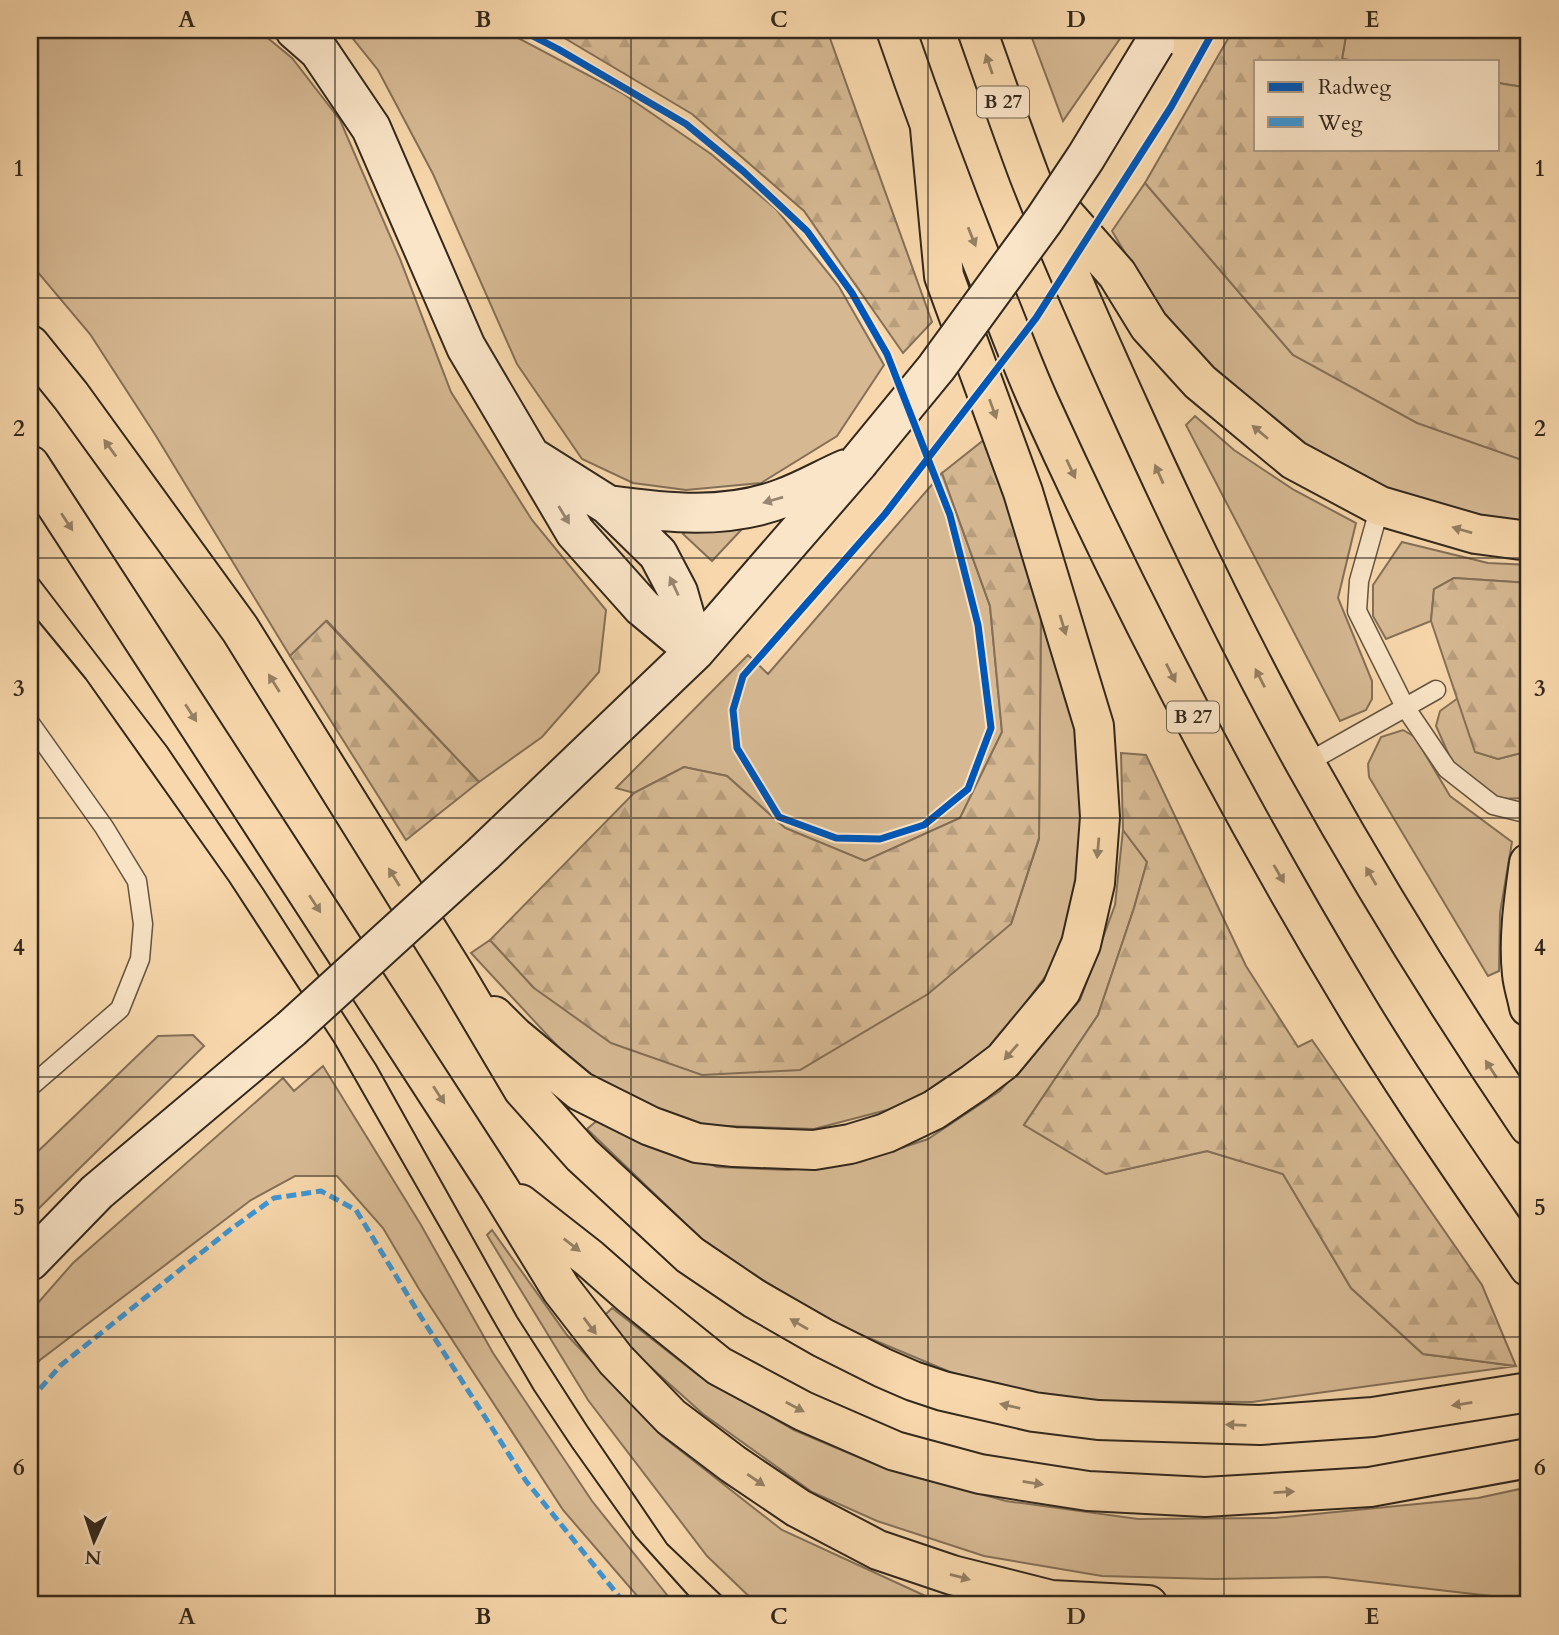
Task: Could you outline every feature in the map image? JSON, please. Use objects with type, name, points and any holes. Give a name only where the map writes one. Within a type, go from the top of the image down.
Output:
[{"type":"highway","name":"B 27","points":[[896,30],[930,128],[1038,399],[1138,608],[1240,806],[1357,1007],[1529,1266]]},
{"type":"highway","name":"B 27","points":[[977,30],[1029,174],[1077,292],[1169,496],[1305,764],[1431,976],[1529,1126]]},
{"type":"highway","points":[[456,976],[514,1036],[580,1090],[650,1126],[697,1143],[814,1150],[850,1144],[886,1133],[944,1103],[1003,1061],[1061,991],[1081,944],[1095,883],[1100,817],[1094,726],[1023,492],[944,276],[930,128]]},
{"type":"highway","points":[[1029,174],[1117,274],[1149,326],[1200,382],[1294,460],[1380,506],[1476,534],[1529,541]]},
{"type":"highway","points":[[30,345],[79,406],[240,629],[456,976],[523,1089],[582,1155],[690,1255],[755,1299],[823,1338],[913,1381],[943,1391],[1034,1412],[1098,1420],[1260,1425],[1373,1417],[1529,1392]]},
{"type":"highway","points":[[30,465],[499,1188],[561,1289],[616,1360],[671,1417],[798,1508],[878,1550],[952,1575],[1051,1600],[1148,1605]]},
{"type":"highway","points":[[1529,863],[1521,941],[1522,975],[1529,1007]]},
{"type":"highway","points":[[499,1188],[589,1258],[719,1366],[803,1411],[895,1451],[980,1474],[1088,1491],[1205,1497],[1370,1487],[1529,1458]]},
{"type":"main road","points":[[295,30],[319,51],[371,128],[467,347],[575,532],[642,607],[695,651]]},
{"type":"main road","points":[[30,1261],[97,1192],[291,1029],[484,853],[695,651],[858,463],[936,368],[1044,220],[1086,157],[1159,36]]},
{"type":"main road","points":[[530,456],[608,505],[658,554],[678,592],[695,651]]},
{"type":"main road","points":[[608,505],[654,512],[697,514],[738,510],[782,499],[858,463]]},
{"type":"lane","points":[[1380,506],[1359,580],[1357,611],[1405,707],[1447,769],[1493,805],[1529,814]]},
{"type":"lane","points":[[1305,764],[1436,690]]},
{"type":"lane","points":[[30,723],[104,827],[137,881],[143,924],[140,959],[120,1009],[30,1087]]},
{"type":"green space","points":[[30,30],[258,30],[292,58],[340,120],[400,259],[451,392],[532,520],[606,610],[599,672],[542,737],[479,782],[327,621],[290,656],[156,436],[90,334],[30,263]]},
{"type":"green space","points":[[346,30],[503,30],[622,93],[711,154],[776,209],[838,285],[884,365],[837,436],[761,483],[686,490],[633,483],[582,459],[517,364],[433,174],[378,70]]},
{"type":"green space","points":[[551,30],[827,30],[932,322],[903,353],[804,211],[692,114]]},
{"type":"green space","points":[[1029,30],[1126,30],[1063,121]]},
{"type":"green space","points":[[1233,30],[1347,30],[1342,59],[1350,60],[1254,60],[1254,150],[1500,150],[1500,83],[1529,88],[1529,461],[1417,423],[1293,355],[1145,183]]},
{"type":"green space","points":[[1347,30],[1529,31],[1529,88],[1500,83],[1500,60],[1342,59]]},
{"type":"green space","points":[[1145,183],[1293,355],[1529,461],[1529,524],[1442,511],[1375,489],[1293,444],[1226,390],[1164,318],[1112,231]]},
{"type":"green space","points":[[1195,416],[1234,450],[1294,490],[1356,523],[1338,598],[1372,681],[1372,699],[1366,710],[1340,721],[1186,425]]},
{"type":"green space","points":[[985,439],[1041,602],[1039,838],[1011,924],[928,994],[800,1070],[702,1075],[611,1043],[534,988],[490,940],[634,793],[684,767],[727,776],[785,828],[865,861],[960,818],[1002,732],[990,606],[942,473]]},
{"type":"green space","points":[[942,473],[990,606],[1002,732],[960,818],[865,861],[785,828],[727,776],[684,767],[634,793],[616,788],[748,655],[768,674]]},
{"type":"green space","points":[[737,525],[742,529],[712,561],[683,534],[686,531]]},
{"type":"green space","points":[[1402,542],[1488,563],[1529,565],[1529,583],[1454,578],[1434,589],[1431,621],[1386,639],[1373,616],[1373,585]]},
{"type":"green space","points":[[1454,578],[1529,583],[1529,751],[1498,759],[1475,752],[1431,621],[1434,589]]},
{"type":"green space","points":[[1041,602],[1078,736],[1083,797],[1074,907],[1059,958],[995,1044],[910,1104],[814,1129],[691,1125],[590,1081],[471,953],[490,940],[534,988],[1011,924],[1039,839]]},
{"type":"green space","points":[[326,621],[479,782],[406,840],[290,656]]},
{"type":"green space","points":[[1458,698],[1476,752],[1498,759],[1529,751],[1529,798],[1498,799],[1452,762],[1436,726],[1440,711]]},
{"type":"green space","points":[[1403,730],[1415,737],[1450,796],[1512,842],[1500,913],[1499,971],[1488,976],[1369,777],[1368,764],[1381,737]]},
{"type":"green space","points":[[1121,753],[1146,755],[1246,966],[1298,1047],[1312,1040],[1482,1285],[1516,1366],[1423,1354],[1351,1288],[1283,1174],[1207,1151],[1106,1174],[1024,1125],[1098,1015],[1147,862],[1123,830]]},
{"type":"green space","points":[[1123,830],[1147,862],[1134,908],[1098,1015],[1024,1125],[1106,1174],[1207,1151],[1283,1174],[1351,1288],[1423,1354],[1516,1366],[1252,1402],[1069,1401],[955,1374],[833,1323],[711,1248],[587,1129],[599,1119],[717,1167],[788,1170],[860,1162],[928,1139],[1000,1091],[1080,1000],[1115,905]]},
{"type":"green space","points":[[193,1035],[204,1046],[30,1217],[30,1159],[158,1036]]},
{"type":"green space","points":[[323,1066],[421,1225],[493,1353],[592,1501],[675,1605],[645,1605],[563,1510],[419,1289],[383,1228],[337,1176],[295,1176],[251,1200],[40,1360],[30,1373],[30,1312],[73,1263],[283,1078],[294,1091]]},
{"type":"green space","points":[[492,1230],[567,1335],[662,1436],[782,1530],[945,1605],[758,1605],[707,1556],[588,1400],[487,1235]]},
{"type":"green space","points":[[612,1308],[698,1375],[794,1430],[884,1468],[1006,1501],[1138,1519],[1275,1518],[1478,1498],[1529,1487],[1529,1605],[1491,1596],[1326,1577],[1213,1579],[1102,1576],[984,1556],[877,1521],[812,1492],[703,1414],[635,1353],[603,1317]]},
{"type":"tram line","points":[[30,568],[167,747],[263,889],[376,1065],[517,1317],[587,1426],[667,1544],[731,1605]]},
{"type":"tram line","points":[[30,611],[86,679],[229,881],[334,1042],[534,1390],[572,1447],[636,1537],[697,1605]]},
{"type":"marked path","points":[[30,1400],[61,1365],[231,1229],[274,1198],[321,1191],[356,1210],[526,1481],[626,1605]]},
{"type":"cycle path","points":[[521,30],[686,124],[743,171],[807,231],[852,293],[887,354],[950,515],[978,625],[991,728],[968,789],[924,825],[880,839],[836,838],[779,817],[737,748],[733,710],[743,676],[885,514],[1036,318],[1171,107],[1214,30]]}]
